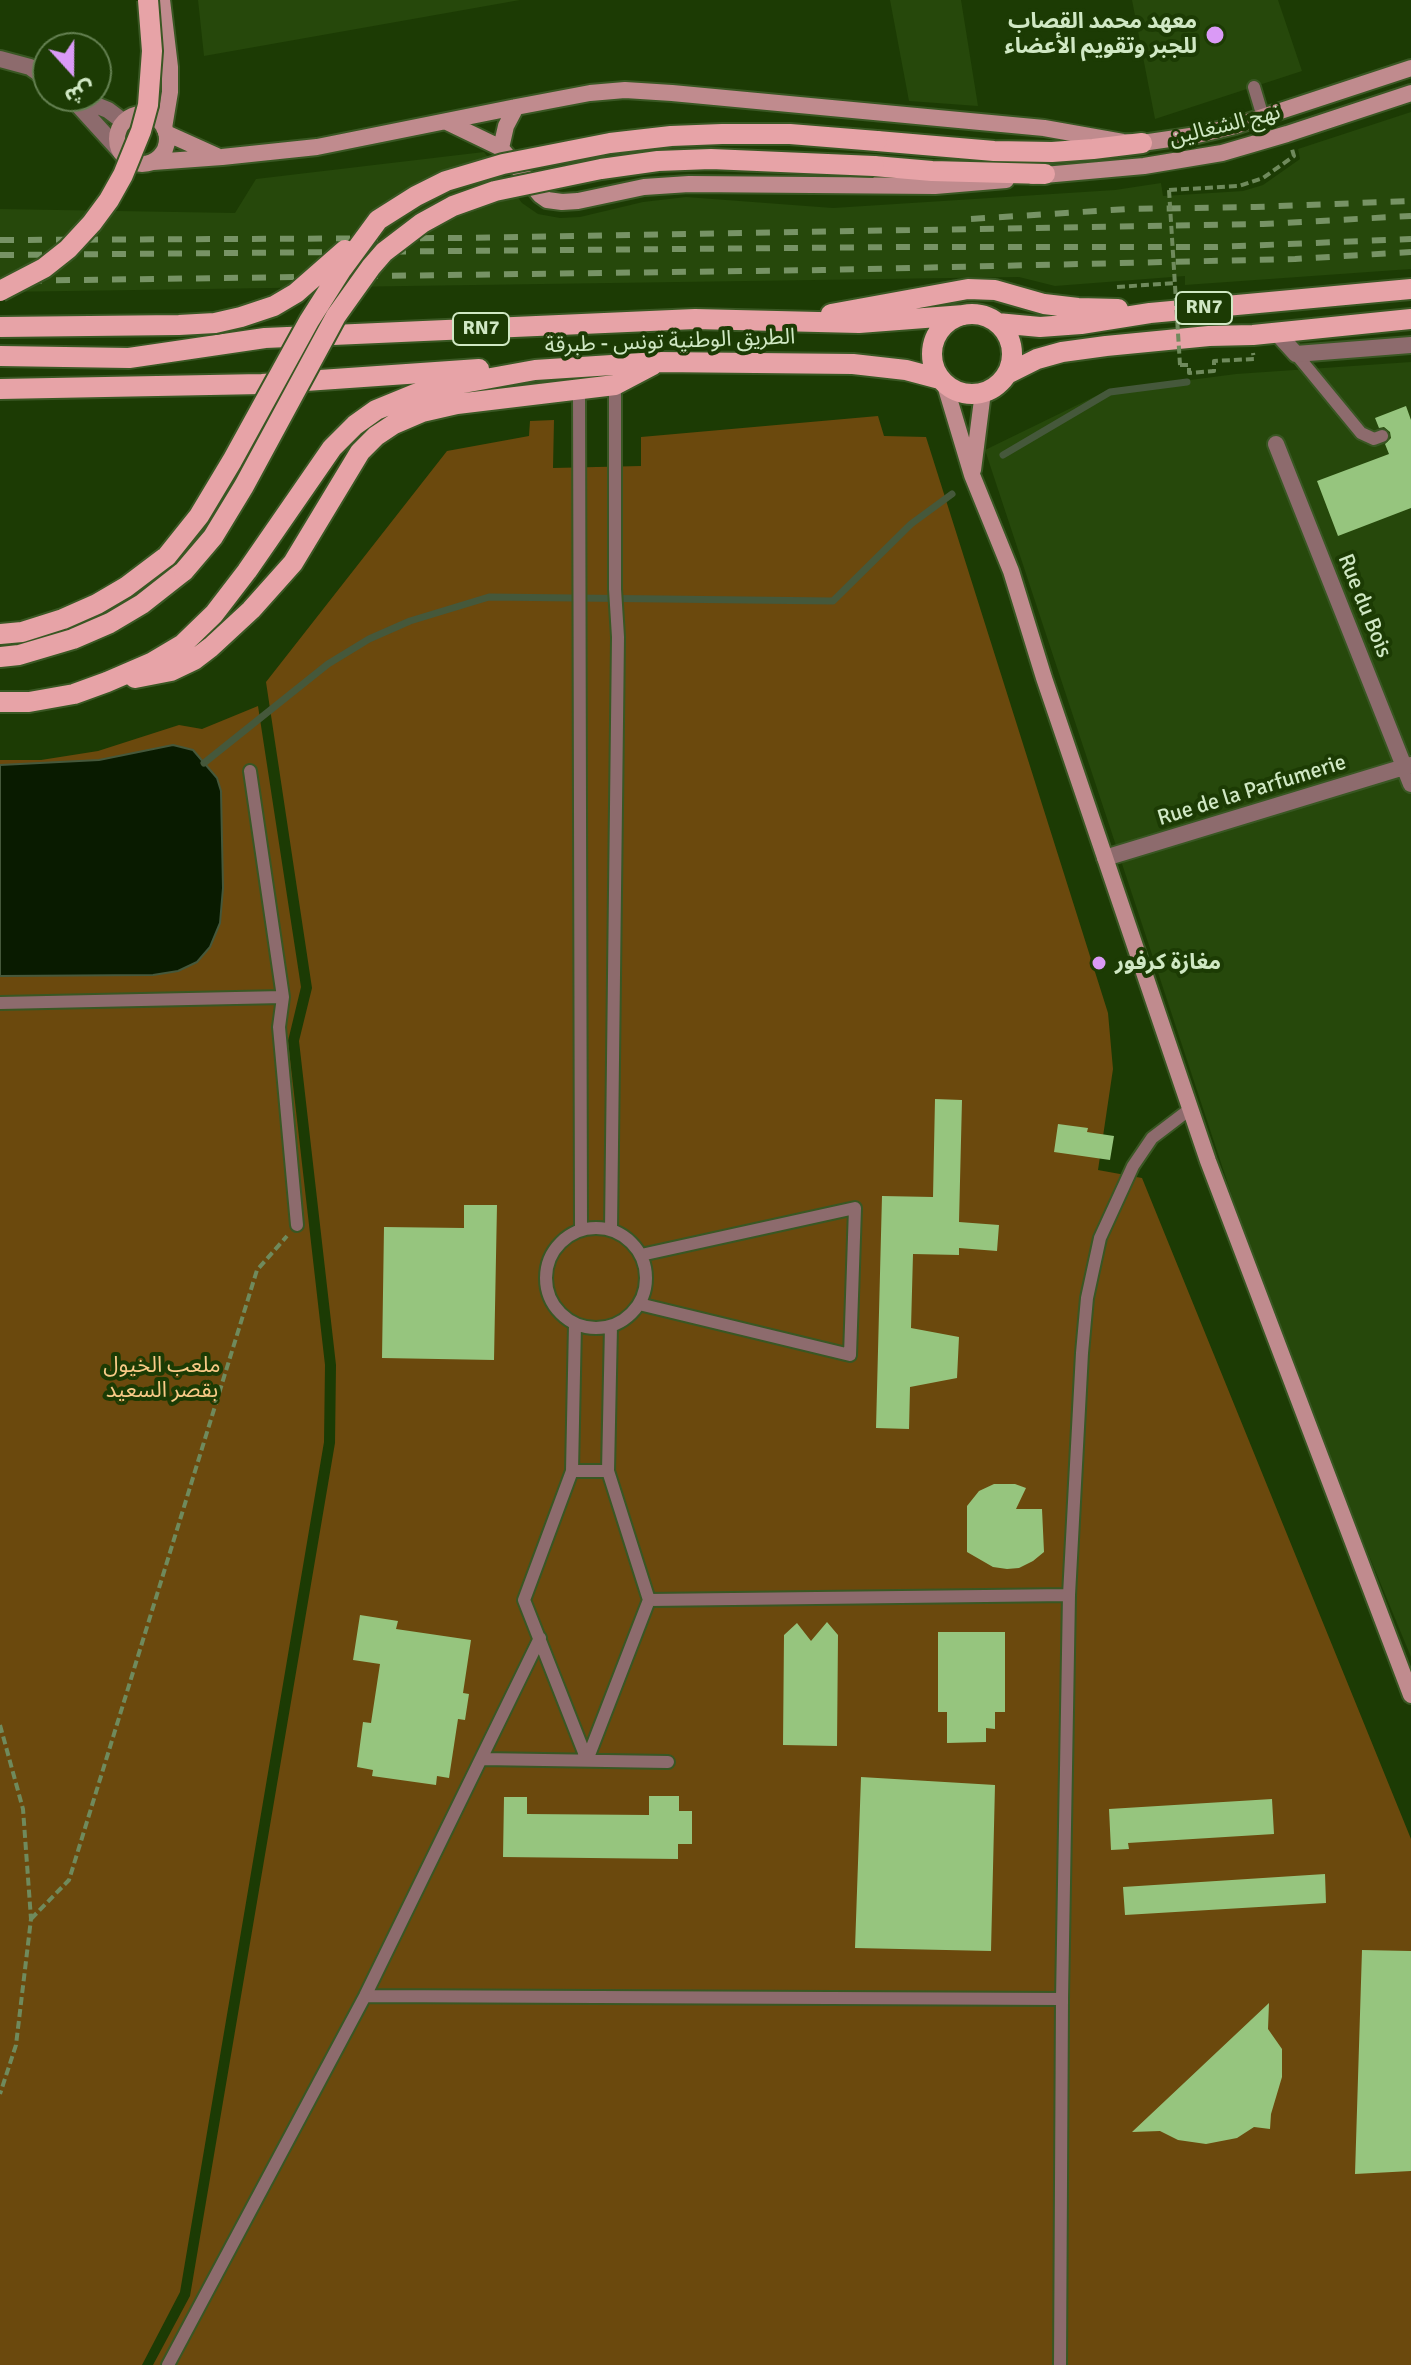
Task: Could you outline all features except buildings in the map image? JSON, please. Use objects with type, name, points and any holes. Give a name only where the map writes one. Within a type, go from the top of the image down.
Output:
[{"type":"main road","points":[[0,291],[35,273],[68,249],[92,223],[123,175],[148,105],[152,51],[148,0]]},
{"type":"main road","points":[[0,327],[179,325],[215,323],[241,317],[274,306],[296,293],[378,220],[446,181],[503,164],[610,143],[671,136],[790,134],[994,151],[1052,152],[1142,143]]},
{"type":"main road","points":[[0,657],[19,655],[73,639],[110,623],[153,597],[184,571],[213,537],[336,316],[365,274],[384,252],[422,223],[453,206],[495,191],[601,169],[658,161],[711,159],[1045,174]]},
{"type":"main road","points":[[0,634],[22,632],[97,604],[167,556],[199,516],[321,301],[378,220]]},
{"type":"main road","name":"RN7","points":[[794,321],[968,289],[995,290],[1044,304],[1150,313]]},
{"type":"main road","name":"RN7","points":[[964,315],[977,314],[997,323],[1040,327],[1150,313],[1411,289]]},
{"type":"main road","points":[[943,382],[932,360],[936,335],[951,320],[964,315]]},
{"type":"main road","name":"الطريق الوطنية تونس - طبرقة","points":[[0,356],[129,358],[265,338],[695,319],[859,323],[964,315]]},
{"type":"main road","name":"RN7","points":[[943,382],[969,394],[983,392],[998,385],[1007,374],[1037,359],[1062,352],[1411,319]]},
{"type":"main road","points":[[997,323],[1005,331],[1012,350],[1007,374]]},
{"type":"main road","points":[[0,369],[29,369],[129,358]]},
{"type":"main road","points":[[107,682],[155,675],[184,665],[226,634],[293,563],[360,452],[394,424],[422,412],[457,404],[615,385],[658,362]]},
{"type":"main road","name":"الطريق الوطنية تونس - طبرقة","points":[[0,702],[29,702],[107,682],[151,663],[183,644],[214,614],[247,571],[332,448],[376,410],[415,394],[535,370],[658,362],[853,364],[906,370],[943,382]]},
{"type":"main road","points":[[0,389],[262,384],[471,369],[535,370]]},
{"type":"street","points":[[119,150],[118,130],[131,118],[144,88],[145,34],[139,0]]},
{"type":"street","points":[[153,162],[164,150],[170,92],[162,0]]},
{"type":"street","points":[[0,59],[32,68]]},
{"type":"street","points":[[85,112],[125,158],[143,164],[317,147],[516,107],[625,90],[1044,128],[1142,143],[1197,135],[1263,117],[1411,68]]},
{"type":"street","name":"نهج الشغالين","points":[[501,148],[540,195],[547,200],[562,202],[644,187],[689,184],[935,186],[1144,166],[1222,153],[1411,93]]},
{"type":"street","points":[[447,122],[501,148],[506,126],[516,107]]},
{"type":"street","points":[[112,111],[131,118],[152,116],[165,131],[222,157]]},
{"type":"street","points":[[1276,332],[1296,354],[1411,345]]},
{"type":"street","points":[[943,382],[972,475],[1011,571],[1044,678],[1190,1109],[1411,1695]]},
{"type":"street","points":[[972,475],[983,392]]},
{"type":"street","name":"Rue du Bois","points":[[1276,444],[1408,766],[1411,784]]},
{"type":"street","name":"Rue de la Parfumerie","points":[[1105,858],[1408,766]]},
{"type":"lane","points":[[1254,87],[1263,117]]},
{"type":"lane","points":[[1296,354],[1361,433],[1374,439],[1382,436]]},
{"type":"lane","points":[[611,1229],[618,637],[615,589],[615,385]]},
{"type":"lane","points":[[579,391],[581,1229]]},
{"type":"lane","points":[[250,771],[283,997],[279,1027],[297,1225]]},
{"type":"lane","points":[[0,1003],[283,997]]},
{"type":"lane","points":[[1060,2365],[1069,1595],[1084,1326],[1100,1238],[1133,1166],[1152,1138],[1190,1109]]},
{"type":"lane","points":[[639,1304],[850,1355],[855,1208],[641,1255]]},
{"type":"lane","points":[[581,1229],[611,1229],[628,1238],[641,1255],[646,1273],[645,1291],[639,1304],[626,1318],[611,1326],[594,1328],[575,1324],[563,1317],[553,1305],[546,1288],[545,1269],[554,1249],[564,1238],[581,1229]]},
{"type":"lane","points":[[575,1324],[572,1471],[524,1600],[587,1760]]},
{"type":"lane","points":[[587,1760],[649,1600],[608,1471],[611,1326]]},
{"type":"lane","points":[[572,1471],[608,1471]]},
{"type":"lane","points":[[649,1600],[1069,1595]]},
{"type":"lane","points":[[168,2365],[365,1996],[540,1638]]},
{"type":"lane","points":[[482,1759],[668,1762]]},
{"type":"lane","points":[[365,1996],[1062,1999]]},
{"type":"path","points":[[1239,186],[1169,190],[1180,365],[1189,365],[1189,373],[1214,371],[1214,361],[1254,359]]},
{"type":"path","points":[[1114,287],[1175,283]]},
{"type":"path","points":[[31,1919],[69,1880],[257,1270],[297,1225]]},
{"type":"path","points":[[0,1725],[23,1809],[31,1919],[16,2045],[0,2094]]},
{"type":"shaded area","points":[[198,0],[520,0],[204,56]]},
{"type":"shaded area","name":"معهد محمد القصاب للجبر وتقويم الأعضاء","points":[[890,0],[961,0],[978,106],[909,101]]},
{"type":"shaded area","name":"معهد محمد القصاب للجبر وتقويم الأعضاء","points":[[1132,0],[1278,0],[1302,71],[1155,119]]},
{"type":"shaded area","points":[[1411,112],[1411,269],[1185,285],[1185,276],[1055,286],[1019,277],[0,292],[0,209],[235,213],[256,179],[484,152],[522,203],[538,214],[560,218],[686,197],[833,208],[1115,190],[1161,183],[1163,196],[1243,191],[1263,185],[1300,159],[1298,149]]},
{"type":"shaded area","points":[[1411,362],[1411,1657],[1279,1338],[985,450],[1106,391],[1236,374]]},
{"type":"shaded area","points":[[173,745],[193,750],[217,778],[221,791],[223,888],[220,923],[210,947],[197,962],[178,971],[153,975],[0,976],[0,765],[99,760]]},
{"type":"green space","points":[[878,416],[884,436],[926,437],[1108,1013],[1113,1069],[1098,1170],[1142,1178],[1411,1839],[1411,2365],[153,2365],[190,2296],[335,1443],[336,1365],[299,1041],[312,988],[266,682],[447,451],[529,436],[530,421],[554,420],[553,468],[641,466],[641,437]]},
{"type":"green space","name":"ملعب الخيول بقصر السعيد","points":[[258,706],[301,987],[288,1041],[325,1365],[324,1442],[180,2292],[142,2365],[0,2365],[0,760],[41,760],[98,751],[179,725],[202,729]]},
{"type":"waterway","points":[[1003,455],[1110,392],[1187,382]]},
{"type":"waterway","points":[[204,763],[328,664],[369,639],[410,621],[489,597],[833,601],[911,524],[952,494]]},
{"type":"railway","points":[[971,219],[1128,209],[1411,201]]},
{"type":"railway","points":[[0,240],[456,238],[1263,224],[1411,216]]},
{"type":"railway","points":[[0,255],[1216,247],[1411,239]]},
{"type":"railway","points":[[0,281],[823,270],[1295,259],[1411,252]]},
{"type":"place","name":"معهد محمد القصاب للجبر وتقويم الأعضاء","points":[[1215,35]]},
{"type":"place","name":"مغازة كرفور","points":[[1099,963]]}]
